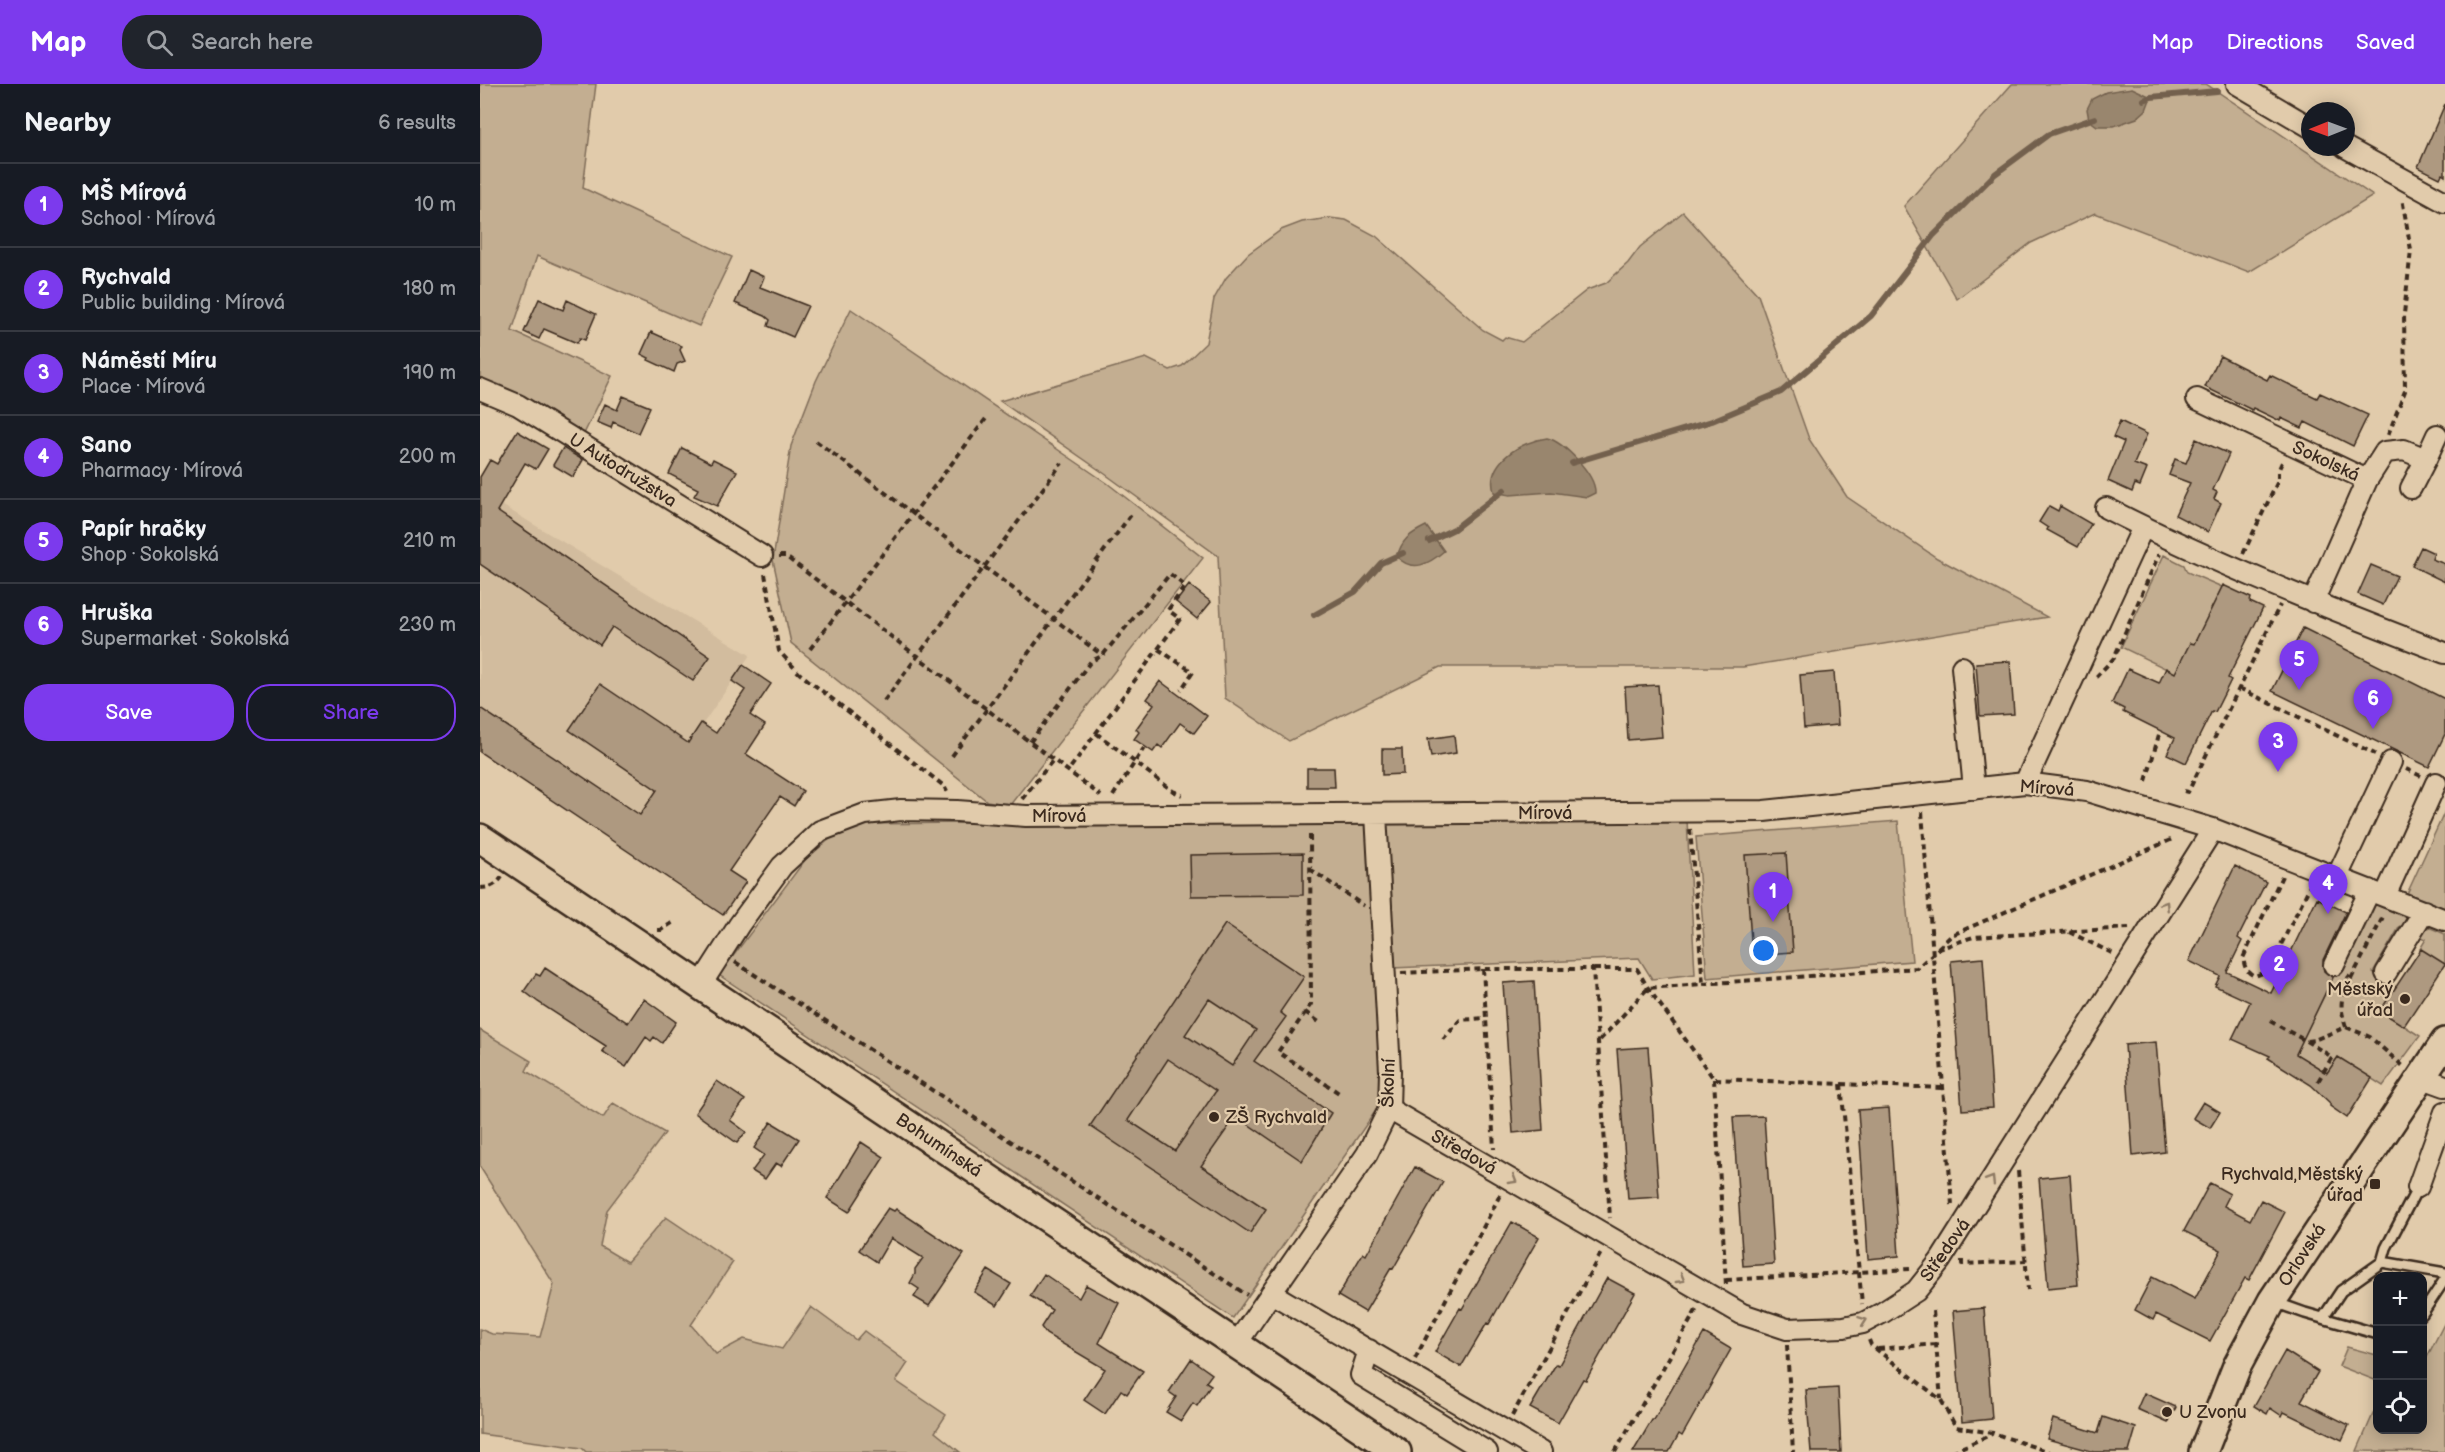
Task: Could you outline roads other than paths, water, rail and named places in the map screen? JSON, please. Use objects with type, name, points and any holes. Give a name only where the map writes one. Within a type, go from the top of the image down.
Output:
[{"type":"main road","name":"Bohumínská","points":[[480,838],[1397,1452]]},
{"type":"main road","name":"Orlovská","points":[[2203,1452],[2238,1366],[2272,1301],[2445,1041]]},
{"type":"street","points":[[2237,84],[2301,122]]},
{"type":"street","points":[[2355,153],[2445,202]]},
{"type":"street","name":"U Autodružstva","points":[[480,389],[518,405],[762,556]]},
{"type":"street","name":"Sokolská","points":[[2197,399],[2367,480],[2313,602]]},
{"type":"street","points":[[2411,488],[2437,435]]},
{"type":"street","points":[[2367,480],[2385,452],[2404,450],[2426,459]]},
{"type":"street","points":[[2106,508],[2143,527],[2287,591],[2445,653]]},
{"type":"street","points":[[2025,783],[2143,527]]},
{"type":"street","points":[[1962,667],[1974,789]]},
{"type":"street","points":[[2337,877],[2391,762]]},
{"type":"street","name":"Mírová","points":[[700,986],[782,866],[820,831],[865,814],[901,810],[1009,815],[1764,811],[2025,783],[2086,791],[2213,829],[2337,877],[2380,900],[2424,911],[2445,920]]},
{"type":"street","points":[[2334,965],[2380,900],[2436,783]]},
{"type":"street","name":"Školní","points":[[1237,1343],[1367,1154],[1389,1109],[1390,1071],[1376,814]]},
{"type":"street","name":"Středová","points":[[1389,1109],[1742,1314],[1786,1329],[1844,1327],[1863,1323],[1916,1291],[1940,1261],[2213,829]]},
{"type":"street","points":[[2386,973],[2424,911]]},
{"type":"street","points":[[2420,1077],[2445,1086]]},
{"type":"street","points":[[2418,1187],[2445,1112]]},
{"type":"street","points":[[1267,1299],[1369,1350],[1541,1452]]},
{"type":"street","points":[[1369,1350],[1360,1375],[1487,1452]]},
{"type":"lane","points":[[2323,1318],[2341,1292],[2382,1262],[2386,1248],[2418,1187]]},
{"type":"lane","points":[[2382,1262],[2445,1273]]},
{"type":"lane","points":[[2427,1306],[2445,1279]]},
{"type":"lane","points":[[2272,1301],[2373,1333]]},
{"type":"waterway","points":[[2144,100],[2151,97],[2217,91]]},
{"type":"waterway","points":[[1572,463],[1712,421],[1781,392],[1871,316],[1933,236],[1995,174],[2049,134],[2095,118]]},
{"type":"waterway","points":[[1429,541],[1454,529],[1504,490]]},
{"type":"waterway","points":[[1314,615],[1355,592],[1381,563],[1403,553]]},
{"type":"place","name":"Papír hračky","points":[[2299,690]]},
{"type":"place","name":"Hruška","points":[[2373,729]]},
{"type":"place","name":"Náměstí Míru","points":[[2278,772]]},
{"type":"place","name":"Sano","points":[[2328,914]]},
{"type":"place","name":"MŠ Mírová","points":[[1773,922]]},
{"type":"place","name":"Rychvald","points":[[2279,995]]},
{"type":"place","name":"Městský úřad","points":[[2405,999]]},
{"type":"place","name":"ZŠ Rychvald","points":[[1214,1117]]},
{"type":"place","name":"Rychvald,Městský úřad","points":[[2375,1184]]},
{"type":"place","name":"U Zvonu","points":[[2167,1412]]}]
